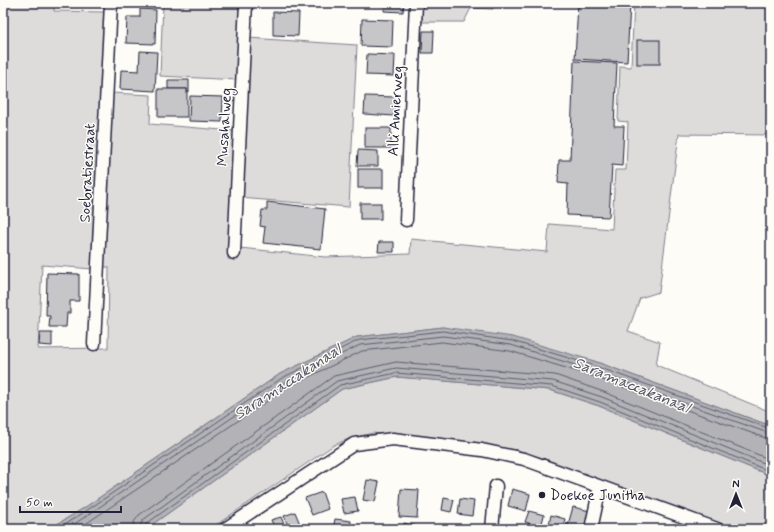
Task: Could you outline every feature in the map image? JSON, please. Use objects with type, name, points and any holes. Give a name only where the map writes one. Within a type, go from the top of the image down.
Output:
[{"type":"street","name":"Soebratiestraat","points":[[94,344],[111,3]]},
{"type":"street","name":"Musahalweg","points":[[234,253],[246,3]]},
{"type":"street","name":"Alli Amierweg","points":[[406,220],[416,3]]},
{"type":"street","points":[[225,529],[354,444],[392,439],[482,450],[524,459],[717,529]]},
{"type":"street","points":[[492,529],[496,486]]},
{"type":"street","points":[[591,529],[600,487]]},
{"type":"shaded area","points":[[3,3],[54,3],[54,11],[104,12],[93,269],[42,265],[38,349],[108,348],[109,267],[104,267],[111,93],[151,95],[150,124],[234,131],[228,259],[238,260],[240,248],[325,257],[410,254],[411,239],[547,252],[549,224],[612,229],[615,170],[626,170],[628,122],[618,121],[620,66],[631,67],[634,3],[771,3],[771,135],[679,134],[659,292],[640,298],[628,331],[660,342],[656,365],[771,412],[771,426],[594,361],[443,327],[357,337],[280,374],[84,508],[49,529],[3,529]]},
{"type":"shaded area","points":[[163,3],[242,3],[238,80],[160,76]]},
{"type":"shaded area","points":[[420,3],[493,3],[493,9],[471,8],[464,22],[419,22]]},
{"type":"shaded area","points":[[248,38],[357,45],[349,207],[240,198]]},
{"type":"shaded area","points":[[397,377],[550,390],[599,406],[771,476],[771,529],[731,529],[543,458],[517,450],[373,433],[351,438],[334,445],[210,529],[146,529],[342,389]]},
{"type":"water","name":"Saramaccakanaal","points":[[443,327],[513,337],[594,361],[771,426],[771,476],[599,406],[550,390],[397,377],[342,389],[146,529],[49,529],[84,508],[280,374],[357,337]]},
{"type":"building","points":[[139,3],[158,3],[158,6],[139,6]]},
{"type":"building","points":[[280,3],[306,3],[306,6],[280,5]]},
{"type":"building","points":[[385,3],[404,3],[403,12],[384,11]]},
{"type":"building","points":[[578,3],[630,3],[627,62],[575,59]]},
{"type":"building","points":[[140,9],[156,10],[155,44],[126,43],[127,17],[140,17]]},
{"type":"building","points":[[273,12],[299,13],[298,36],[273,35]]},
{"type":"building","points":[[362,19],[393,20],[392,47],[361,46]]},
{"type":"building","points":[[423,31],[434,31],[433,53],[422,53]]},
{"type":"building","points":[[637,40],[660,40],[660,64],[637,64]]},
{"type":"building","points":[[140,51],[157,52],[155,91],[120,89],[121,70],[139,71]]},
{"type":"building","points":[[367,54],[395,55],[394,76],[366,75]]},
{"type":"building","points":[[574,61],[617,63],[614,126],[624,126],[622,166],[612,165],[609,217],[567,215],[568,184],[558,183],[559,160],[570,160]]},
{"type":"building","points":[[168,80],[189,80],[189,92],[187,92],[187,89],[168,89]]},
{"type":"building","points":[[158,89],[187,89],[187,117],[158,117]]},
{"type":"building","points":[[190,96],[223,97],[222,122],[189,121]]},
{"type":"building","points":[[365,96],[395,97],[394,116],[364,114]]},
{"type":"building","points":[[365,128],[391,128],[391,148],[365,148]]},
{"type":"building","points":[[358,150],[378,151],[378,166],[357,166]]},
{"type":"building","points":[[358,169],[383,169],[383,188],[358,188]]},
{"type":"building","points":[[267,202],[325,209],[321,249],[263,243],[265,227],[260,226],[262,210],[267,210]]},
{"type":"building","points":[[360,203],[381,203],[381,219],[360,219]]},
{"type":"building","points":[[379,242],[394,242],[394,252],[378,252]]},
{"type":"building","points":[[47,273],[79,274],[79,301],[70,301],[70,313],[67,313],[66,327],[49,327],[50,316],[46,316]]},
{"type":"building","points":[[40,333],[52,333],[52,346],[39,345]]},
{"type":"building","points":[[367,480],[379,482],[375,502],[363,500]]},
{"type":"building","points":[[401,489],[419,490],[417,518],[399,517]]},
{"type":"building","points":[[512,489],[530,494],[526,511],[508,506]]},
{"type":"building","points":[[322,492],[328,509],[312,515],[305,498]]},
{"type":"building","points":[[355,497],[358,511],[344,513],[341,499]]},
{"type":"building","points":[[444,498],[454,500],[451,512],[442,510]]},
{"type":"building","points":[[460,499],[474,501],[472,516],[458,514]]},
{"type":"building","points":[[573,507],[590,511],[585,529],[548,529],[551,515],[565,519],[564,523],[568,525]]},
{"type":"building","points":[[529,511],[544,515],[541,527],[525,522]]},
{"type":"building","points":[[295,512],[300,524],[289,528],[284,516]]},
{"type":"building","points":[[281,517],[286,529],[275,529],[271,520]]},
{"type":"building","points":[[335,519],[351,521],[350,529],[333,529]]},
{"type":"building","points":[[404,523],[416,526],[415,529],[403,529]]},
{"type":"place","name":"Doekoe Junitha","points":[[542,495]]}]
